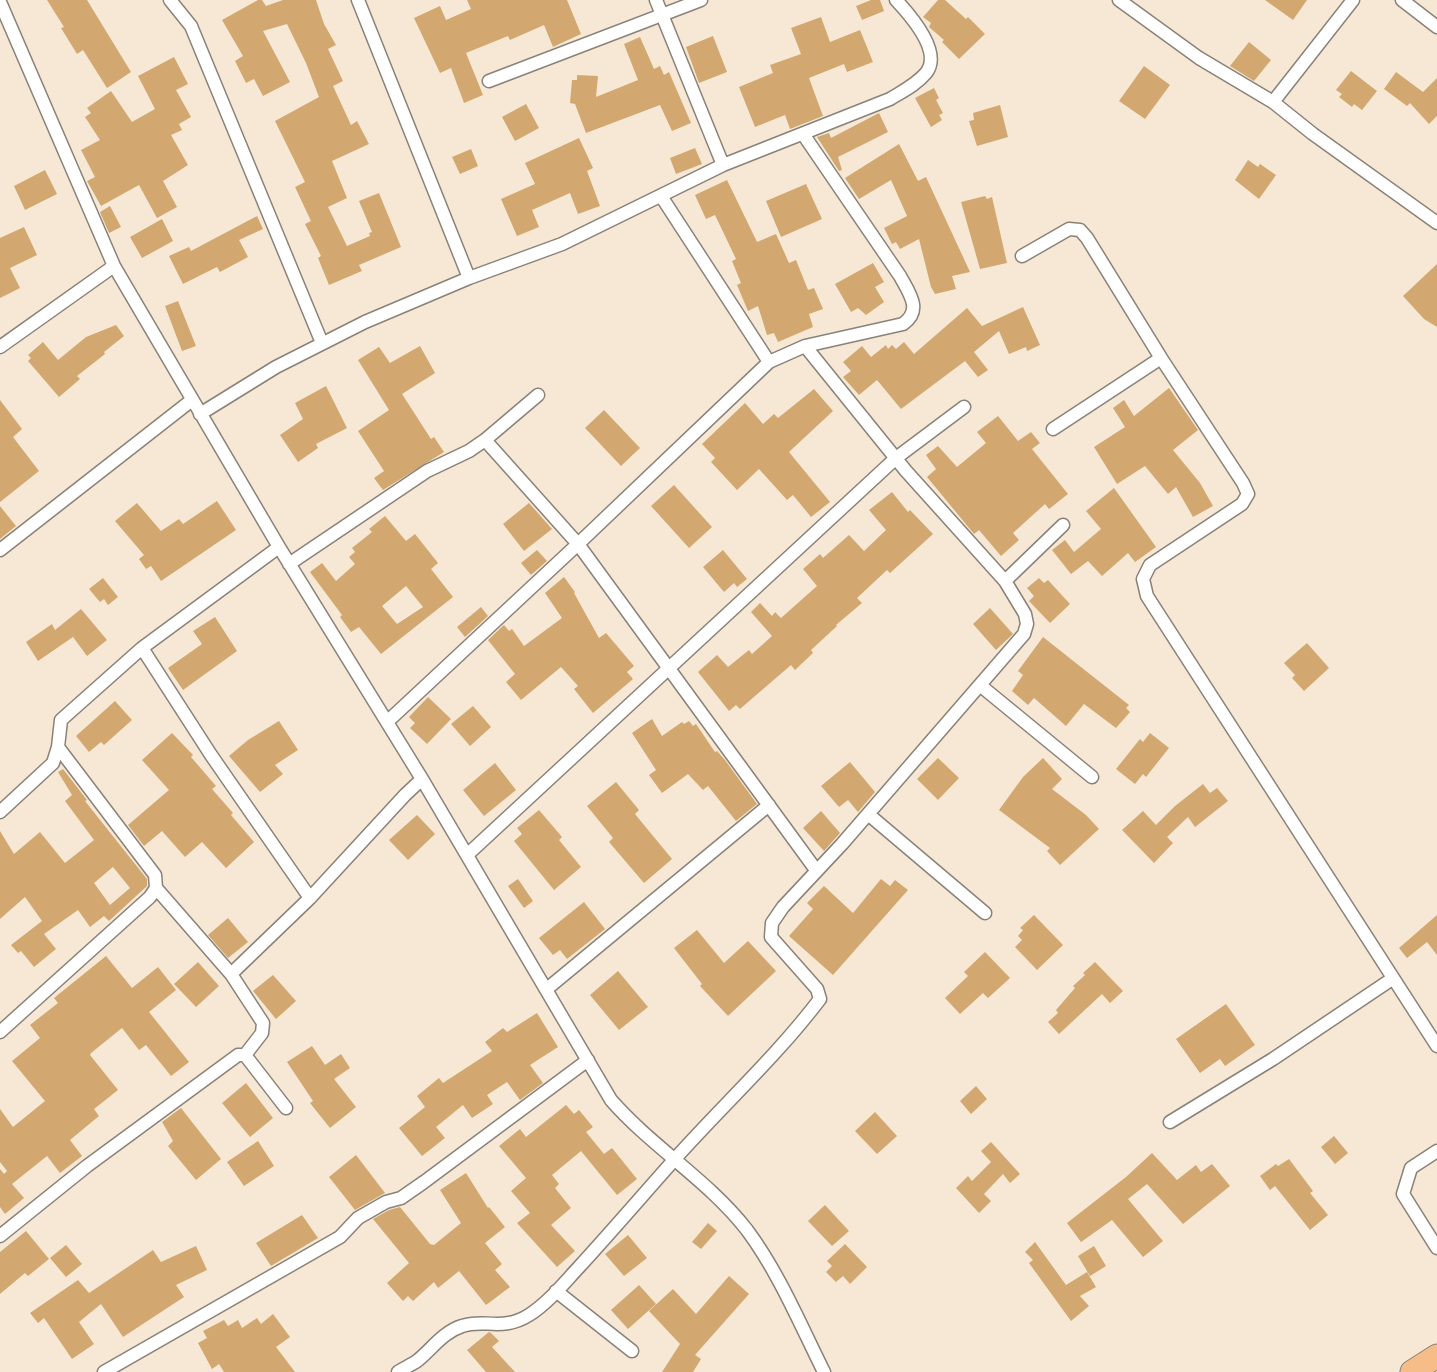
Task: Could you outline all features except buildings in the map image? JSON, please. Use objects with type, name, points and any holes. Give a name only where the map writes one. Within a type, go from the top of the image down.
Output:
[{"type":"highway","points":[[1412,1372],[1437,1356]]},
{"type":"street","points":[[170,0],[191,26],[322,343]]},
{"type":"street","points":[[358,0],[469,278]]},
{"type":"street","points":[[656,0],[723,165]]},
{"type":"street","points":[[489,80],[701,0]]},
{"type":"street","points":[[201,414],[276,367],[365,322],[469,278],[562,244],[723,165],[890,99],[914,84],[929,70],[932,56],[925,38],[908,12],[896,0]]},
{"type":"street","points":[[1119,0],[1199,58],[1273,102],[1437,223]]},
{"type":"street","points":[[1273,102],[1353,0]]},
{"type":"street","points":[[1402,0],[1437,27]]},
{"type":"street","points":[[0,2],[114,266],[289,564],[548,988],[611,1100],[627,1118],[711,1191],[747,1230],[779,1282],[824,1372]]},
{"type":"street","points":[[387,722],[769,362],[805,346],[903,324],[911,319],[915,310],[913,300],[900,276],[803,134]]},
{"type":"street","points":[[661,195],[769,362]]},
{"type":"street","points":[[1022,256],[1069,229],[1080,230],[1243,482],[1248,494],[1242,504],[1150,565],[1143,579],[1147,596],[1437,1046]]},
{"type":"street","points":[[0,346],[114,266]]},
{"type":"street","points":[[398,1372],[418,1360],[448,1333],[465,1324],[497,1325],[516,1322],[531,1314],[621,1222],[820,999],[817,989],[771,937],[772,923],[1024,635],[1027,624],[1025,614],[1005,582],[896,458],[805,346]]},
{"type":"street","points":[[1053,429],[1161,358]]},
{"type":"street","points":[[289,564],[417,478],[485,440],[538,395]]},
{"type":"street","points":[[0,550],[192,400]]},
{"type":"street","points":[[467,855],[896,458],[964,407]]},
{"type":"street","points":[[485,440],[578,544],[816,870]]},
{"type":"street","points":[[1005,582],[1063,525]]},
{"type":"street","points":[[0,812],[53,763],[61,720],[142,648],[279,547]]},
{"type":"street","points":[[142,648],[211,755],[310,898]]},
{"type":"street","points":[[981,686],[1092,777]]},
{"type":"street","points":[[58,747],[155,875],[156,888],[231,974],[262,1023],[262,1033],[245,1055]]},
{"type":"street","points":[[231,974],[310,898],[422,779]]},
{"type":"street","points":[[548,988],[769,805]]},
{"type":"street","points":[[868,814],[985,913]]},
{"type":"street","points":[[0,1032],[150,897],[156,888]]},
{"type":"street","points":[[1170,1122],[1273,1059],[1392,979]]},
{"type":"street","points":[[0,1237],[87,1166],[238,1055],[245,1055]]},
{"type":"street","points":[[245,1055],[286,1108]]},
{"type":"street","points":[[104,1372],[340,1237],[358,1217],[386,1202],[401,1198],[588,1059]]},
{"type":"street","points":[[1437,1151],[1411,1168],[1403,1194],[1437,1248]]},
{"type":"street","points":[[556,1291],[632,1351]]}]
